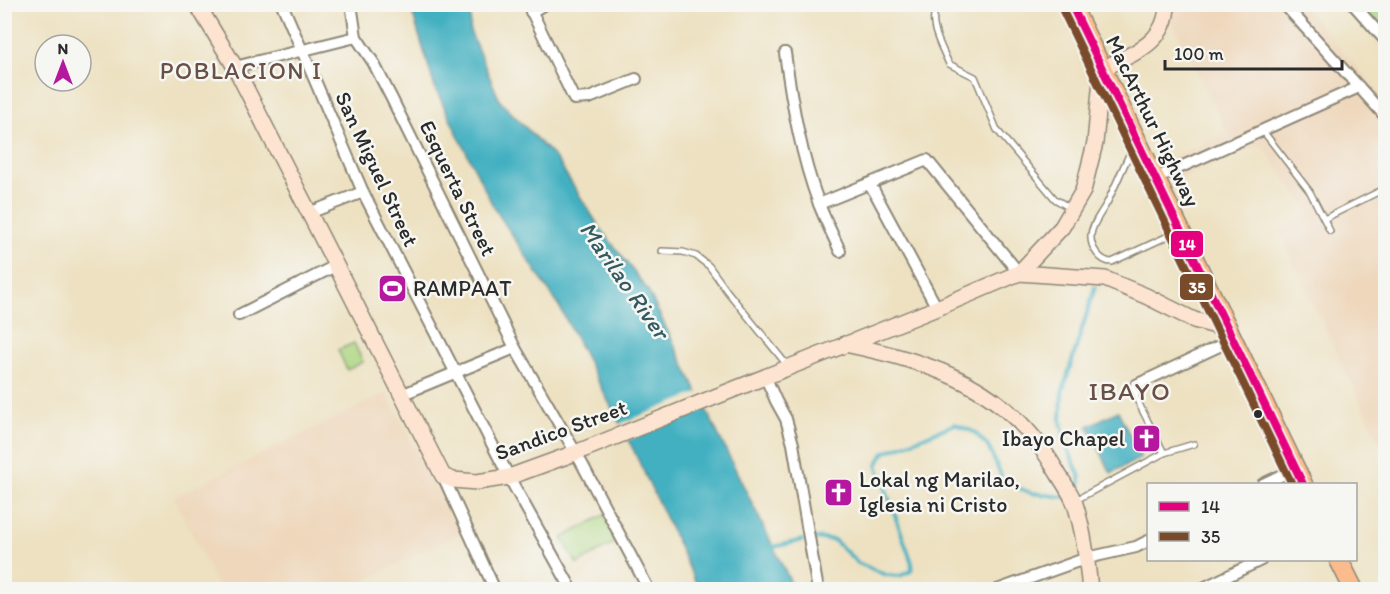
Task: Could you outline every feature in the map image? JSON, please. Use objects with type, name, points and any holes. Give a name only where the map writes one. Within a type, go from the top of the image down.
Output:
[{"type":"highway","name":"MacArthur Highway","points":[[1071,4],[1299,477]]},
{"type":"highway","points":[[1340,561],[1354,590]]},
{"type":"main road","points":[[197,4],[235,67],[443,476]]},
{"type":"main road","points":[[1102,69],[1155,39],[1163,25],[1167,4]]},
{"type":"main road","name":"Sandico Street","points":[[443,476],[453,480],[477,482],[509,477],[575,453],[1019,273],[1062,227],[1083,191],[1093,157],[1102,69]]},
{"type":"main road","name":"Sandico Street","points":[[1019,273],[1105,279],[1230,334]]},
{"type":"main road","points":[[845,344],[897,355],[938,370],[998,401],[1048,456],[1074,501],[1083,532],[1090,590]]},
{"type":"street","name":"San Miguel Street","points":[[282,4],[363,192],[509,477],[572,590]]},
{"type":"street","points":[[235,67],[356,37],[351,4]]},
{"type":"street","points":[[545,4],[530,8],[574,99],[589,98],[636,79]]},
{"type":"street","points":[[1284,4],[1386,117]]},
{"type":"street","points":[[1353,4],[1386,41]]},
{"type":"street","name":"Esquerta Street","points":[[356,37],[373,62],[392,99],[515,348],[649,590]]},
{"type":"street","points":[[785,53],[792,103],[804,156],[819,204],[840,251]]},
{"type":"street","points":[[1154,179],[1359,87]]},
{"type":"street","points":[[819,204],[927,160],[1019,273]]},
{"type":"street","points":[[868,184],[907,250],[936,308]]},
{"type":"street","points":[[309,213],[363,192]]},
{"type":"street","points":[[239,315],[335,266]]},
{"type":"street","points":[[1134,394],[1136,385],[1230,334]]},
{"type":"street","points":[[401,395],[515,348]]},
{"type":"street","points":[[765,376],[786,419],[793,444],[818,590]]},
{"type":"street","points":[[443,476],[495,590]]},
{"type":"street","points":[[1268,483],[1299,477]]},
{"type":"street","points":[[997,590],[1087,558],[1136,547],[1147,542]]},
{"type":"street","points":[[1199,590],[1259,561]]},
{"type":"lane","points":[[939,4],[932,18],[949,64],[975,77],[997,130],[1055,199],[1072,210]]},
{"type":"lane","points":[[1263,131],[1310,192],[1329,231]]},
{"type":"lane","points":[[1136,140],[1108,202],[1092,229],[1090,238],[1100,258],[1105,262],[1112,262],[1179,231]]},
{"type":"lane","points":[[1324,219],[1386,188]]},
{"type":"lane","points":[[662,251],[683,252],[696,256],[709,266],[788,366]]},
{"type":"lane","points":[[1134,394],[1164,453]]},
{"type":"lane","points":[[1074,501],[1164,453],[1194,444]]},
{"type":"shaded area","points":[[1163,5],[1301,5],[1385,98],[1385,453],[1280,230],[1311,214],[1263,147],[1253,147],[1177,181],[1167,160],[1228,133]]},
{"type":"shaded area","points":[[386,393],[460,533],[348,589],[219,589],[174,497]]},
{"type":"green space","points":[[1360,5],[1385,5],[1385,32]]},
{"type":"green space","points":[[354,343],[363,362],[347,370],[338,350]]},
{"type":"green space","points":[[604,515],[618,541],[577,564],[562,538]]},
{"type":"water","name":"Marilao River","points":[[410,5],[471,5],[470,31],[500,101],[557,160],[600,228],[647,289],[794,589],[699,589],[634,451],[559,306],[493,206],[435,88]]},
{"type":"water","points":[[1118,411],[1141,458],[1111,473],[1088,426]]},
{"type":"pier","points":[[700,392],[707,408],[625,441],[617,425]]},
{"type":"waterway","points":[[1074,490],[1080,484],[1080,477],[1065,442],[1061,421],[1062,393],[1095,287]]},
{"type":"waterway","points":[[813,538],[834,540],[858,563],[886,575],[900,576],[911,571],[912,563],[877,465],[884,453],[955,424],[974,432],[988,446],[1004,482],[1031,493],[1063,497]]},
{"type":"waterway","points":[[769,548],[803,540]]},
{"type":"transit line","name":"14","points":[[1071,4],[1303,483]]},
{"type":"transit line","name":"35","points":[[1062,9],[1292,483]]},
{"type":"place","name":"RAMPAAT","points":[[392,288]]},
{"type":"place","name":"Ibayo Chapel","points":[[1146,438]]},
{"type":"place","name":"Lokal ng Marilao, Iglesia ni Cristo","points":[[838,492]]},
{"type":"district","name":"POBLACION I","points":[[241,70]]},
{"type":"district","name":"IBAYO","points":[[1130,391]]}]
